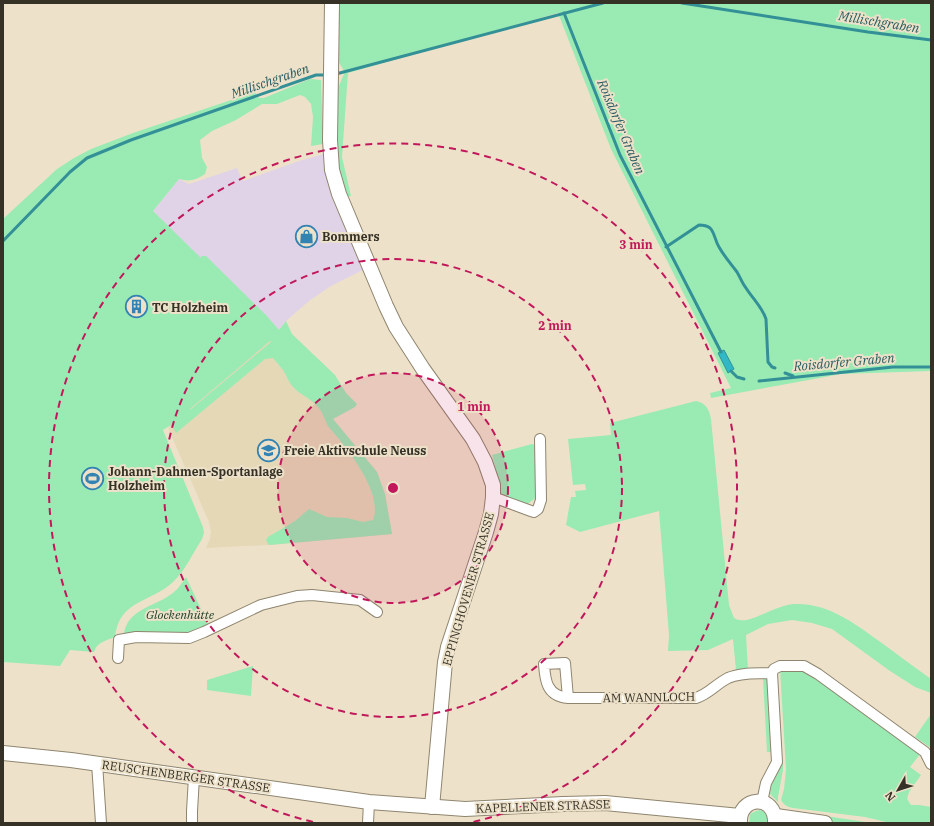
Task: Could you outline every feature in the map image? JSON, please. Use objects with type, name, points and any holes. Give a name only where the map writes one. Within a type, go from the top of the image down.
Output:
[{"type":"main road","name":"EPPINGHOVENER STRASSE","points":[[332,3],[330,140],[334,180],[396,327],[410,350],[473,439],[482,454],[491,478],[493,497],[491,514],[448,647],[445,662],[432,807]]},
{"type":"main road","name":"REUSCHENBERGER STRASSE","points":[[3,753],[98,763],[369,802]]},
{"type":"main road","name":"KAPELLENER STRASSE","points":[[369,802],[465,809],[605,803],[740,820]]},
{"type":"main road","points":[[740,820],[743,810],[748,805],[755,802],[762,802],[770,806],[775,820],[825,823]]},
{"type":"street","points":[[493,497],[534,512],[538,509],[541,500],[540,439]]},
{"type":"street","points":[[118,658],[119,640],[136,637],[180,639],[193,637],[261,605],[297,596],[312,595],[360,600],[377,612]]},
{"type":"street","name":"AM WANNLOCH","points":[[568,698],[690,698],[706,694],[732,677],[743,674],[772,673],[774,669],[780,666],[804,666],[811,669],[925,752],[931,764]]},
{"type":"street","points":[[762,802],[766,783],[777,762],[772,673]]},
{"type":"street","points":[[98,763],[101,823]]},
{"type":"street","points":[[192,823],[194,777]]},
{"type":"street","points":[[368,823],[369,802]]},
{"type":"shaded area","points":[[327,153],[365,269],[331,286],[309,301],[286,321],[279,330],[194,253],[153,211],[179,179],[189,184],[237,168],[243,181],[299,161]]},
{"type":"shaded area","name":"Freie Aktivschule Neuss","points":[[281,331],[333,419],[377,472],[385,494],[392,534],[269,545],[206,548],[211,532],[209,522],[168,428]]},
{"type":"green space","points":[[337,3],[931,3],[931,371],[841,374],[711,398],[710,393],[731,388],[611,149],[558,13],[348,73],[342,157],[351,196],[345,197],[339,176],[335,106],[338,88],[344,74],[338,61]]},
{"type":"green space","name":"Johann-Dahmen-Sportanlage Holzheim","points":[[310,79],[321,80],[323,144],[311,146],[313,117],[311,104],[305,97],[300,95],[277,104],[262,104],[236,120],[212,131],[200,140],[202,158],[207,167],[205,174],[193,180],[179,179],[153,211],[201,258],[201,256],[206,256],[266,315],[279,330],[286,321],[292,334],[335,375],[346,393],[357,404],[355,407],[333,419],[377,472],[385,494],[392,534],[269,545],[266,540],[268,537],[295,521],[309,509],[327,517],[347,518],[363,522],[373,520],[375,510],[374,500],[365,477],[351,455],[328,426],[318,407],[294,388],[283,370],[273,358],[265,359],[176,433],[171,425],[163,430],[203,527],[204,533],[189,562],[177,578],[164,589],[129,609],[118,625],[115,637],[99,644],[94,652],[70,650],[60,666],[3,662],[3,219],[57,169],[91,149],[133,133],[255,92],[259,98],[264,98]],"holes":[[[270,341],[271,342],[190,410]]]},
{"type":"green space","points":[[696,401],[702,403],[706,407],[711,419],[729,605],[734,618],[738,620],[751,619],[781,607],[795,604],[819,607],[840,615],[860,627],[931,679],[931,693],[915,687],[890,671],[832,629],[812,623],[792,620],[768,624],[746,635],[748,670],[736,670],[733,639],[708,650],[668,651],[669,635],[659,511],[580,532],[566,525],[571,497],[576,497],[575,491],[586,490],[585,484],[573,485],[568,439],[611,435],[610,423]]},
{"type":"green space","points":[[532,444],[535,445],[538,496],[525,506],[499,496],[499,481],[492,455]]},
{"type":"green space","name":"Glockenhütte","points":[[186,577],[209,626],[188,635],[142,632],[124,634],[126,626],[135,614],[173,593]]},
{"type":"green space","points":[[253,666],[251,696],[207,690],[207,680]]},
{"type":"green space","points":[[796,668],[807,671],[921,753],[910,767],[921,775],[909,792],[907,799],[911,805],[931,807],[931,823],[886,822],[865,817],[793,808],[783,803],[781,800],[784,789],[786,769],[780,669]]},
{"type":"green space","points":[[763,679],[768,679],[773,752],[767,752]]},
{"type":"green space","points":[[931,714],[931,748],[915,737]]},
{"type":"green space","points":[[780,760],[783,760],[783,770],[778,802],[770,794]]},
{"type":"green space","points":[[759,810],[765,813],[768,823],[749,823],[750,814]]},
{"type":"green space","points":[[819,815],[872,823],[842,823],[819,820]]},
{"type":"water","points":[[724,350],[734,369],[728,373],[718,353]]},
{"type":"waterway","name":"Millischgraben","points":[[336,74],[603,3]]},
{"type":"waterway","name":"Millischgraben","points":[[682,3],[868,32],[931,40]]},
{"type":"waterway","name":"Roisdorfer Graben","points":[[564,13],[620,155],[721,352]]},
{"type":"waterway","name":"Millischgraben","points":[[3,241],[70,172],[87,158],[131,140],[316,75],[328,75]]},
{"type":"waterway","name":"Roisdorfer Graben","points":[[666,247],[699,225],[710,228],[725,257],[737,272],[766,319],[768,362],[775,368]]},
{"type":"waterway","name":"Roisdorfer Graben","points":[[759,381],[893,367],[931,367]]},
{"type":"waterway","name":"Roisdorfer Graben","points":[[731,371],[737,377],[744,379]]},
{"type":"waterway","name":"Roisdorfer Graben","points":[[785,373],[793,376]]},
{"type":"place","name":"Bommers","points":[[306,236]]},
{"type":"place","name":"TC Holzheim","points":[[137,307]]},
{"type":"place","name":"Freie Aktivschule Neuss","points":[[268,450]]},
{"type":"place","name":"Johann-Dahmen-Sportanlage Holzheim","points":[[93,478]]}]
